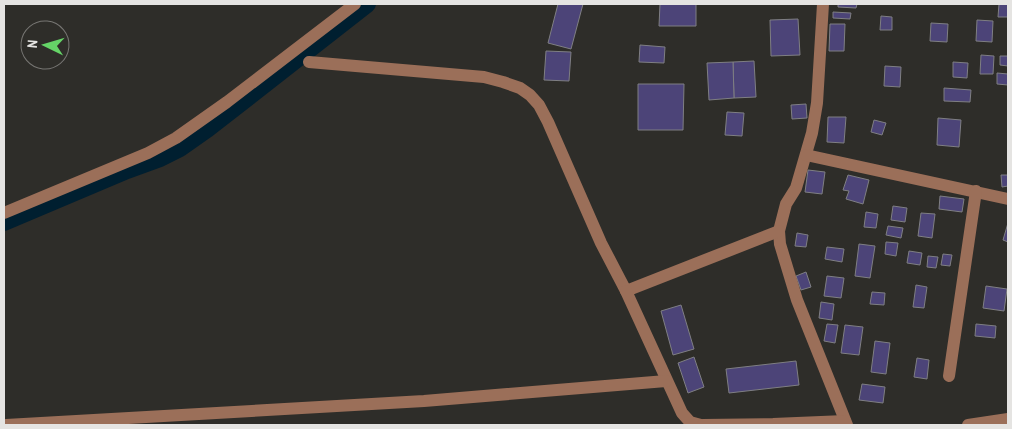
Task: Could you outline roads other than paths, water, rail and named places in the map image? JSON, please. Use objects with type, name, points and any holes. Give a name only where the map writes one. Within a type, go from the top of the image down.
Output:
[{"type":"street","points":[[4,214],[135,159],[176,138],[227,102],[356,4]]},
{"type":"street","points":[[309,62],[484,77],[520,88],[539,105],[548,122],[601,243],[626,292],[666,381],[682,413],[690,422],[702,425],[846,423],[797,300],[780,244],[779,231],[786,204],[796,188],[812,133],[817,103],[823,4]]},
{"type":"street","points":[[806,155],[1008,199]]},
{"type":"street","points":[[949,376],[976,192]]},
{"type":"street","points":[[626,292],[779,231]]},
{"type":"street","points":[[6,425],[424,400],[666,381]]},
{"type":"street","points":[[968,425],[1008,419]]},
{"type":"waterway","points":[[4,222],[180,148],[367,4]]}]
